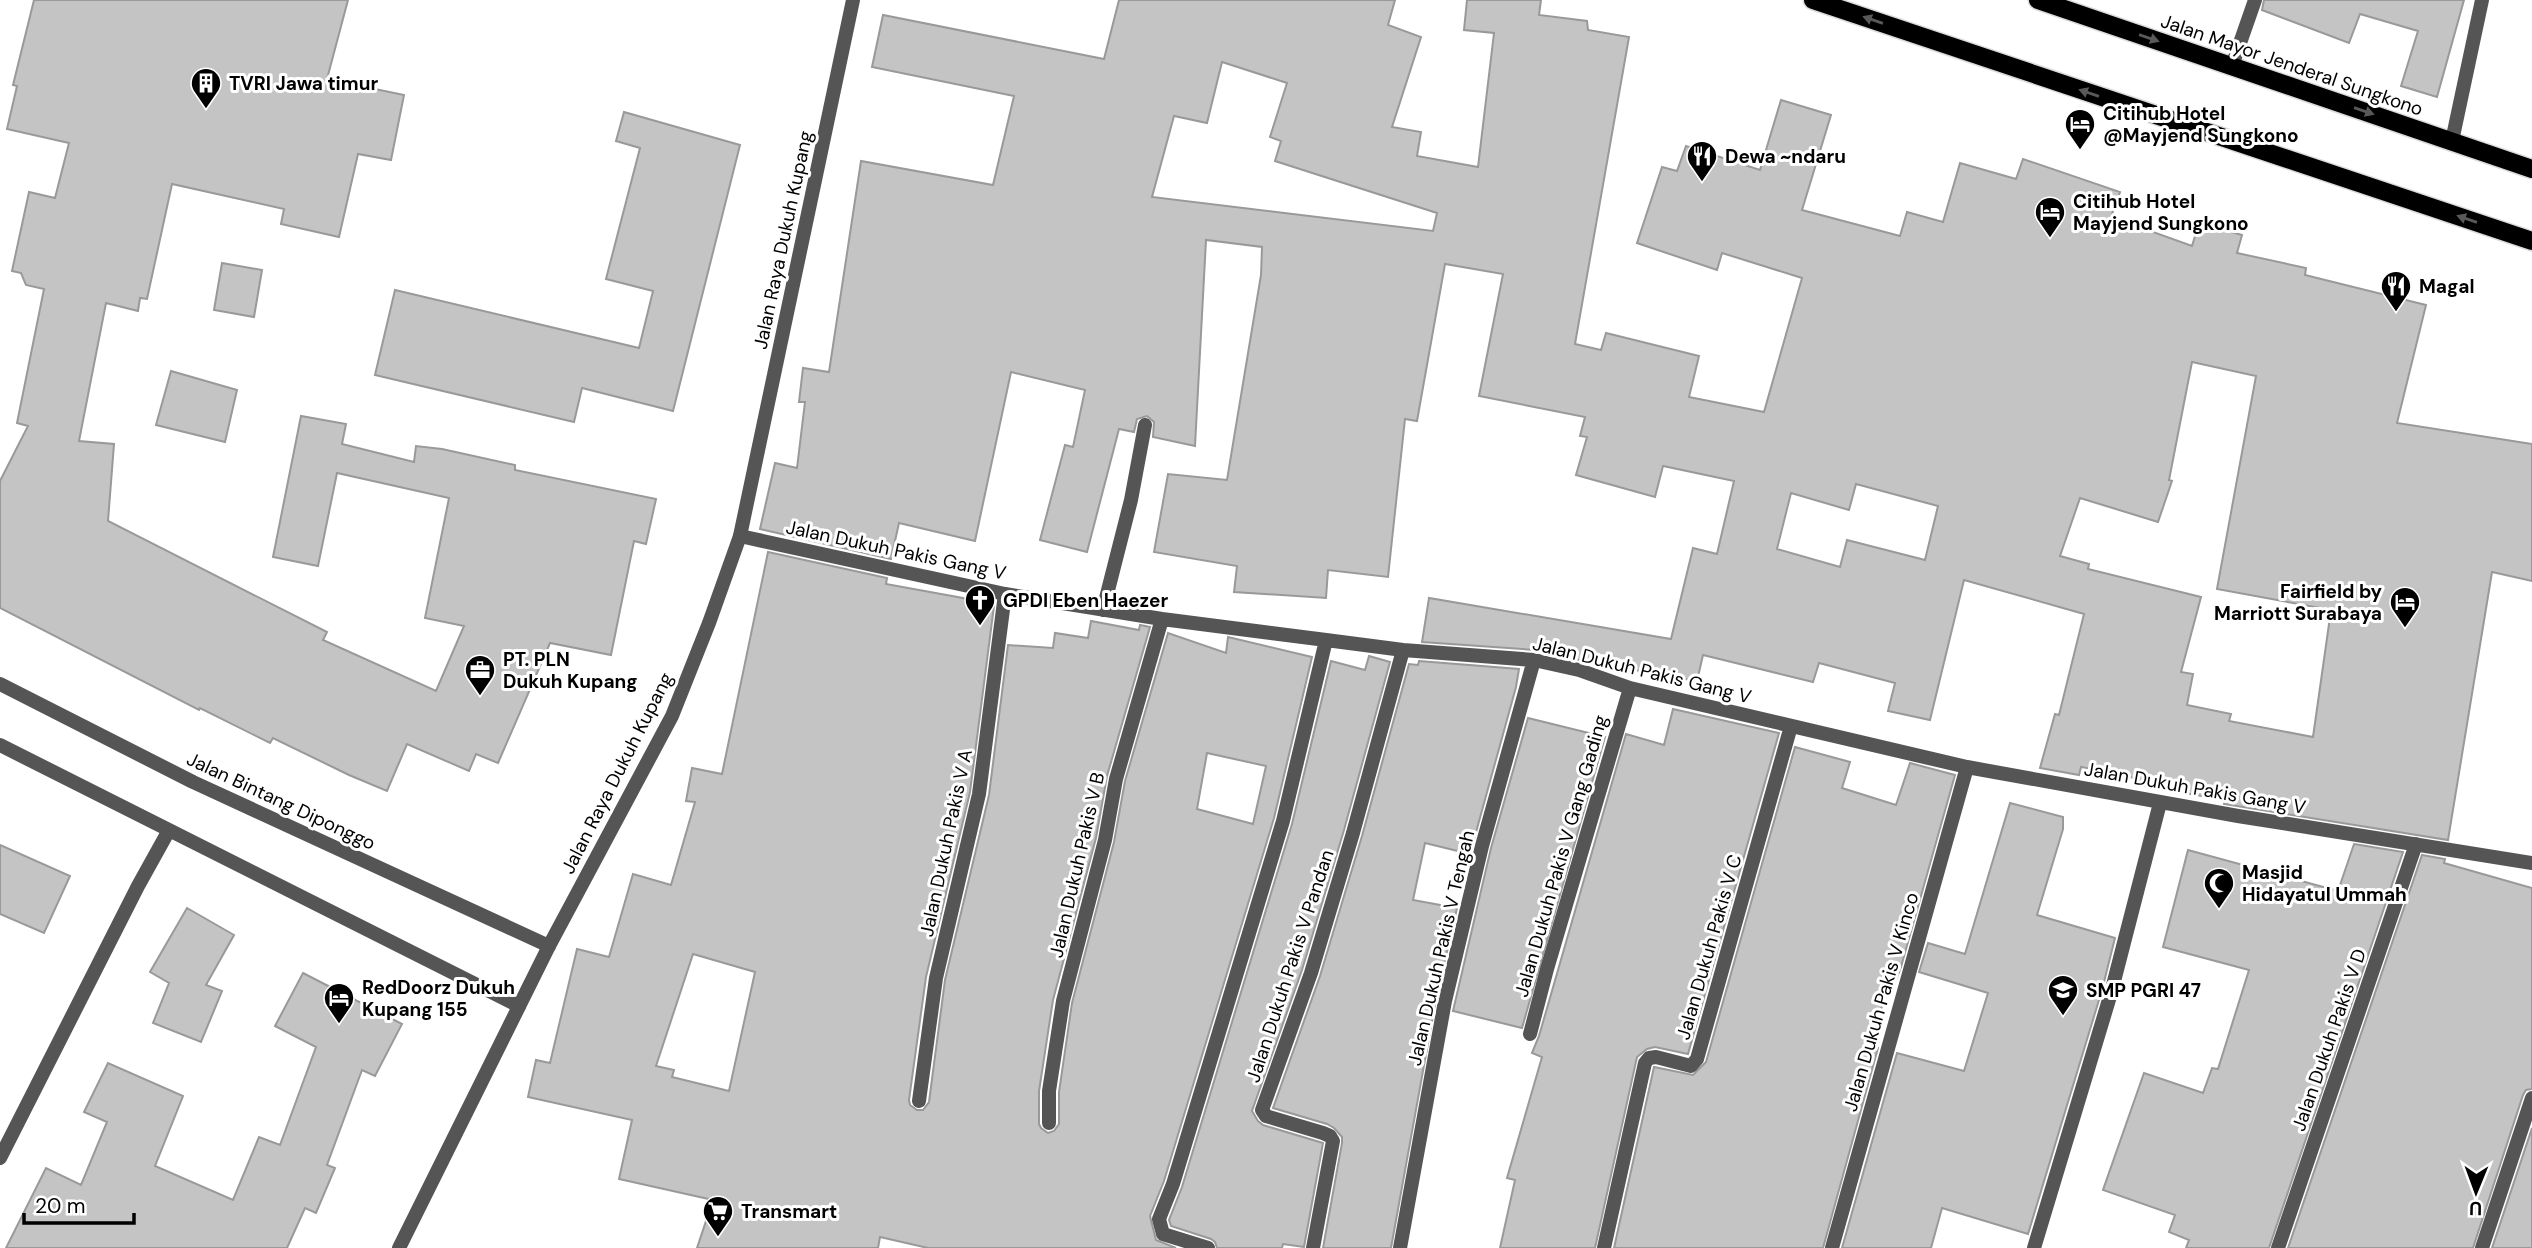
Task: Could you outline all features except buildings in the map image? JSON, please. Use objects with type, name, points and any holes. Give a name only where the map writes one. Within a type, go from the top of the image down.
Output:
[{"type":"main road","points":[[1813,0],[2532,241]]},
{"type":"main road","name":"Jalan Mayor Jenderal Sungkono","points":[[2038,0],[2532,169]]},
{"type":"street","name":"Jalan Raya Dukuh Kupang","points":[[399,1248],[549,946],[672,716],[709,623],[740,536],[853,0]]},
{"type":"street","points":[[2232,66],[2255,0]]},
{"type":"street","points":[[2452,141],[2482,0]]},
{"type":"street","points":[[1103,610],[1131,500],[1145,425]]},
{"type":"street","name":"Jalan Dukuh Pakis Gang V","points":[[740,536],[1005,594],[1103,610],[1403,650],[1534,660],[1579,670],[1630,688],[1967,767],[2160,803],[2532,863]]},
{"type":"street","name":"Jalan Dukuh Pakis V A","points":[[919,1101],[936,978],[979,794],[1005,594]]},
{"type":"street","name":"Jalan Dukuh Pakis V B","points":[[1049,1123],[1049,1091],[1063,1001],[1105,840],[1116,779],[1162,619]]},
{"type":"street","points":[[1208,1248],[1163,1234],[1159,1219],[1173,1184],[1283,821],[1326,640]]},
{"type":"street","name":"Jalan Dukuh Pakis V Pandan","points":[[1313,1248],[1333,1141],[1323,1133],[1266,1116],[1262,1110],[1311,973],[1403,650]]},
{"type":"street","name":"Jalan Dukuh Pakis V Tengah","points":[[1400,1248],[1445,1000],[1482,846],[1534,660]]},
{"type":"street","name":"Jalan Bintang Diponggo","points":[[0,684],[193,782],[549,946]]},
{"type":"street","name":"Jalan Dukuh Pakis V Gang Gading","points":[[1530,1034],[1546,969],[1630,688]]},
{"type":"street","name":"Jalan Dukuh Pakis V C","points":[[1604,1248],[1645,1063],[1648,1058],[1657,1057],[1691,1066],[1697,1059],[1791,726]]},
{"type":"street","points":[[0,746],[519,1006]]},
{"type":"street","name":"Jalan Dukuh Pakis V Kinco","points":[[1832,1248],[1967,767]]},
{"type":"street","points":[[2034,1248],[2111,993],[2160,803]]},
{"type":"street","points":[[0,1158],[168,832]]},
{"type":"street","name":"Jalan Dukuh Pakis V D","points":[[2278,1248],[2416,844]]},
{"type":"street","points":[[2482,1248],[2532,1098]]},
{"type":"place","name":"TVRI Jawa timur","points":[[206,110]]},
{"type":"place","name":"Citihub Hotel @Mayjend Sungkono","points":[[2080,151]]},
{"type":"place","name":"Dewa ~ndaru","points":[[1702,183]]},
{"type":"place","name":"Citihub Hotel Mayjend Sungkono","points":[[2050,239]]},
{"type":"place","name":"Magal","points":[[2396,313]]},
{"type":"place","name":"GPDI Eben Haezer","points":[[980,627]]},
{"type":"place","name":"Fairfield by Marriott Surabaya","points":[[2405,629]]},
{"type":"place","name":"PT. PLN Dukuh Kupang","points":[[480,697]]},
{"type":"place","name":"Masjid Hidayatul Ummah","points":[[2219,910]]},
{"type":"place","name":"SMP PGRI 47","points":[[2063,1017]]},
{"type":"place","name":"RedDoorz Dukuh Kupang 155","points":[[339,1025]]},
{"type":"place","name":"Transmart","points":[[718,1238]]}]
